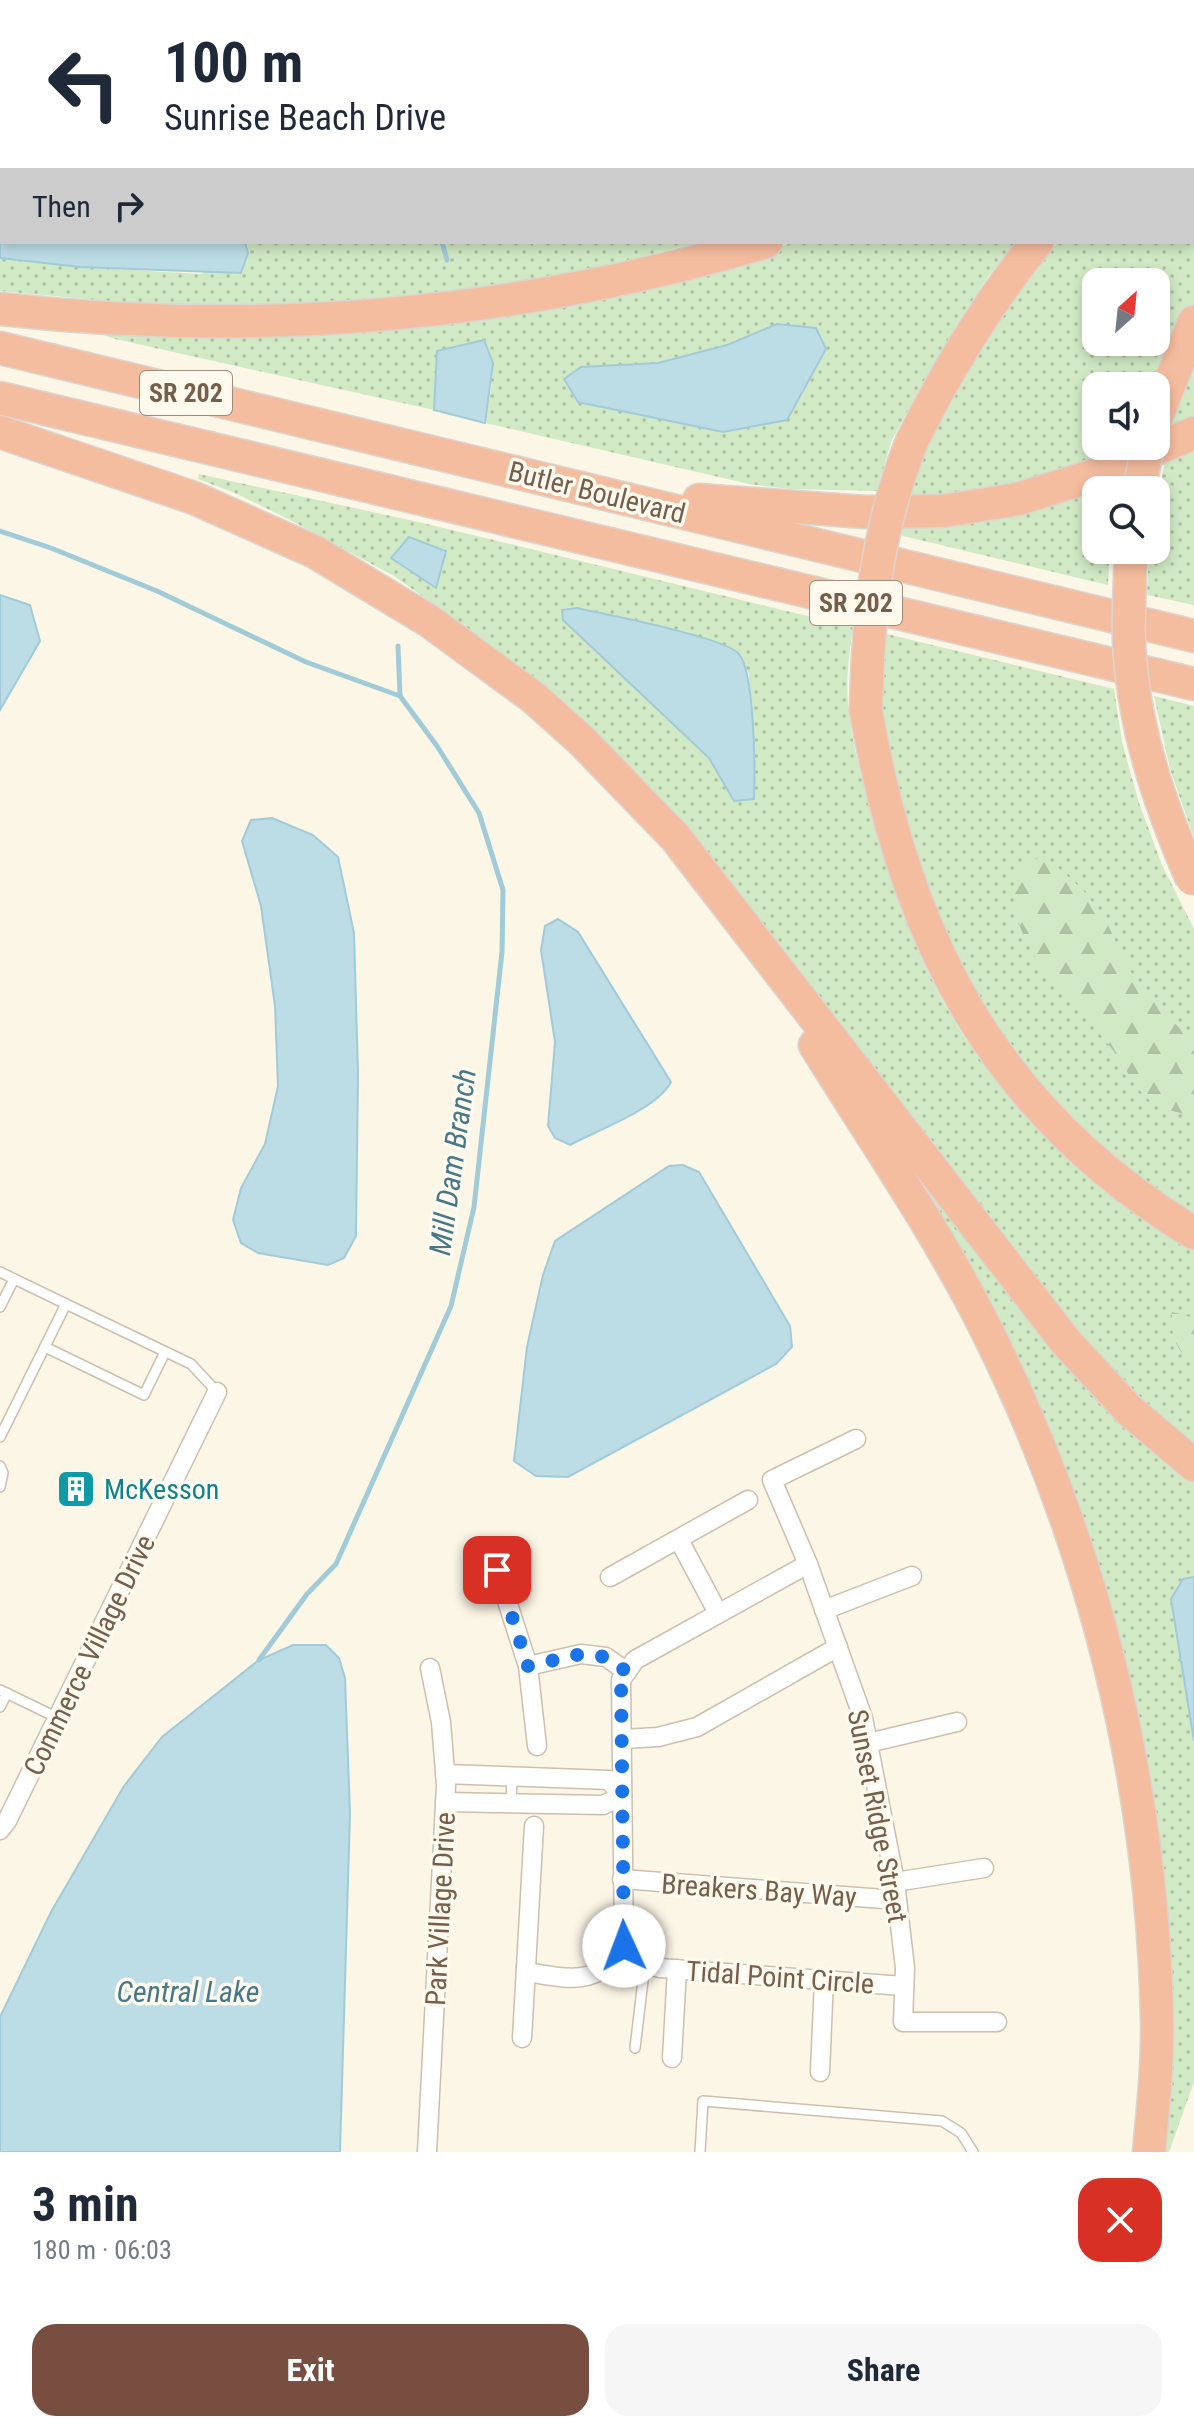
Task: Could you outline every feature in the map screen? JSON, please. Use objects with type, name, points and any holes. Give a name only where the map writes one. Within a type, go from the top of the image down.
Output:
[{"type":"highway","points":[[0,309],[80,317],[194,322],[400,313],[487,303],[587,286],[758,244]]},
{"type":"highway","points":[[1035,244],[998,291],[954,360],[912,441],[894,487],[871,600],[866,711],[877,776],[905,875],[936,951],[973,1019],[1022,1087],[1075,1145],[1134,1194],[1194,1233]]},
{"type":"highway","points":[[1170,379],[1194,322]]},
{"type":"highway","name":"Butler Boulevard","points":[[0,348],[1194,636]]},
{"type":"highway","name":"Butler Boulevard","points":[[0,398],[1194,684]]},
{"type":"highway","points":[[0,432],[194,498],[315,552],[429,621],[534,698],[629,788],[715,887],[1066,1342],[1129,1410],[1194,1465]]},
{"type":"highway","points":[[594,492],[786,508],[865,512],[943,511],[1018,499],[1070,483],[1194,433]]},
{"type":"highway","points":[[1131,564],[1129,643],[1137,711],[1153,781],[1193,882]]},
{"type":"highway","points":[[715,887],[953,1267],[1008,1376],[1066,1520],[1111,1666],[1142,1829],[1157,2020],[1149,2152]]},
{"type":"street","name":"Commerce Village Drive","points":[[0,1830],[217,1392]]},
{"type":"street","name":"Sunset Ridge Street","points":[[856,1439],[772,1480],[808,1564],[863,1718],[896,1891],[905,1968],[903,2022],[997,2022]]},
{"type":"street","points":[[610,1577],[748,1500]]},
{"type":"street","points":[[679,1540],[718,1613]]},
{"type":"street","points":[[526,1972],[568,1979],[587,1978],[636,1959],[624,1946],[621,1680],[635,1660],[808,1564]]},
{"type":"street","points":[[497,1570],[528,1666],[537,1746]]},
{"type":"street","points":[[824,1610],[912,1576]]},
{"type":"street","points":[[622,1739],[658,1737],[697,1727],[838,1647]]},
{"type":"street","points":[[528,1666],[581,1654],[606,1657],[627,1672]]},
{"type":"street","name":"Park Village Drive","points":[[427,2152],[445,1802],[441,1722],[430,1668]]},
{"type":"street","points":[[868,1743],[957,1722]]},
{"type":"street","points":[[445,1774],[609,1780],[622,1796]]},
{"type":"street","points":[[445,1802],[603,1805],[622,1796]]},
{"type":"street","points":[[522,2038],[534,1826]]},
{"type":"street","name":"Breakers Bay Way","points":[[622,1879],[896,1891],[984,1868]]},
{"type":"street","name":"Tidal Point Circle","points":[[636,1959],[677,1969],[903,1986]]},
{"type":"street","points":[[672,2058],[677,1969]]},
{"type":"street","points":[[820,2072],[824,1979]]},
{"type":"lane","points":[[0,1272],[191,1364],[217,1392]]},
{"type":"lane","points":[[0,1307],[14,1279]]},
{"type":"lane","points":[[0,1437],[66,1304]]},
{"type":"lane","points":[[45,1347],[144,1395],[165,1352]]},
{"type":"lane","points":[[0,1466],[3,1473],[0,1487]]},
{"type":"lane","points":[[0,1707],[4,1692],[58,1718]]},
{"type":"lane","points":[[511,1803],[512,1778]]},
{"type":"lane","points":[[635,2048],[636,1959]]},
{"type":"lane","points":[[700,2152],[703,2101],[942,2121],[961,2133],[973,2152]]},
{"type":"green space","points":[[246,244],[693,244],[547,280],[382,299],[159,306],[0,291],[0,258],[80,267],[201,274],[248,247]]},
{"type":"green space","points":[[788,244],[1015,244],[990,274],[959,321],[907,412],[891,442],[877,491],[789,489],[749,484],[485,423],[492,384],[437,392],[434,410],[115,339],[72,324],[219,325],[768,251]],"holes":[[[777,324],[806,388],[787,420],[723,432],[581,368],[658,363],[727,345]]]},
{"type":"green space","points":[[1056,244],[1194,244],[1194,419],[1170,432],[1170,372],[1082,372],[1082,460],[1107,460],[1068,475],[908,500],[921,455],[939,416],[1026,277]]},
{"type":"green space","points":[[1194,441],[1194,605],[1147,595],[1148,564],[1170,564],[1170,476],[1162,476],[1165,460],[1170,460],[1170,454]]},
{"type":"green space","points":[[199,474],[423,523],[853,627],[848,701],[860,771],[909,928],[950,1014],[999,1085],[1061,1152],[1108,1190],[1194,1248],[1194,1446],[1160,1420],[1073,1328],[517,671],[394,576],[290,520],[198,479]],"holes":[[[562,610],[738,653],[749,674],[754,798],[734,801],[709,758],[564,620]]]},
{"type":"green space","points":[[1082,487],[1082,564],[1109,564],[1108,585],[899,535],[902,520]]},
{"type":"green space","points":[[883,633],[1114,689],[1122,742],[1139,803],[1162,865],[1194,929],[1194,1214],[1120,1162],[1048,1097],[980,1003],[931,905],[899,800],[880,692]]},
{"type":"green space","points":[[1154,696],[1194,706],[1194,838],[1170,769]]},
{"type":"green space","points":[[1024,855],[1055,865],[1084,891],[1106,921],[1129,970],[1186,1036],[1194,1051],[1194,1116],[1164,1108],[1143,1094],[1112,1049],[1032,952],[1016,914],[1014,898],[1016,876]]},
{"type":"green space","points":[[904,1162],[1073,1372],[1142,1441],[1194,1481],[1194,1577],[1183,1579],[1171,1599],[1194,1741],[1194,2082],[1169,2152],[1158,2152],[1120,1674]]},
{"type":"green space","points":[[1172,1312],[1194,1318],[1194,1367],[1176,1342]]},
{"type":"water","points":[[0,244],[246,244],[248,253],[241,273],[80,267],[0,258]]},
{"type":"water","points":[[777,324],[816,328],[826,349],[787,420],[723,432],[578,402],[564,379],[581,367],[658,363],[727,345]]},
{"type":"water","points":[[484,340],[493,363],[485,423],[434,410],[437,351]]},
{"type":"water","points":[[409,537],[446,551],[436,588],[391,558]]},
{"type":"water","points":[[0,595],[30,605],[40,641],[0,710]]},
{"type":"water","points":[[577,608],[687,633],[727,646],[738,653],[744,663],[751,699],[754,799],[734,801],[709,758],[563,620],[562,610]]},
{"type":"water","points":[[272,818],[313,835],[338,857],[354,933],[358,1073],[356,1236],[344,1258],[328,1265],[258,1253],[241,1243],[233,1220],[241,1188],[265,1144],[278,1086],[275,1006],[261,906],[242,841],[251,820]]},
{"type":"water","points":[[558,919],[578,932],[671,1082],[664,1092],[640,1110],[570,1145],[555,1138],[548,1126],[555,1042],[541,950],[545,926]]},
{"type":"water","points":[[683,1165],[699,1172],[790,1326],[792,1347],[776,1364],[568,1477],[536,1476],[514,1461],[527,1347],[543,1275],[555,1241],[669,1166]]},
{"type":"water","points":[[1194,1577],[1194,1741],[1171,1599],[1183,1579]]},
{"type":"water","name":"Central Lake","points":[[293,1645],[326,1645],[339,1658],[345,1678],[350,1813],[340,2152],[0,2152],[0,2017],[51,1912],[124,1786],[162,1737],[259,1660]]},
{"type":"waterway","name":"Mill Dam Branch","points":[[443,244],[447,260]]},
{"type":"waterway","points":[[0,531],[157,591],[306,662],[400,696]]},
{"type":"waterway","name":"Mill Dam Branch","points":[[259,1660],[307,1594],[336,1564],[451,1306],[474,1207],[502,952],[503,890],[479,813],[437,746],[400,696],[398,646]]},
{"type":"place","name":"McKesson","points":[[76,1489]]},
{"type":"route","points":[[497,1570],[528,1666],[581,1654],[606,1657],[627,1672],[621,1680],[624,1946]]}]
